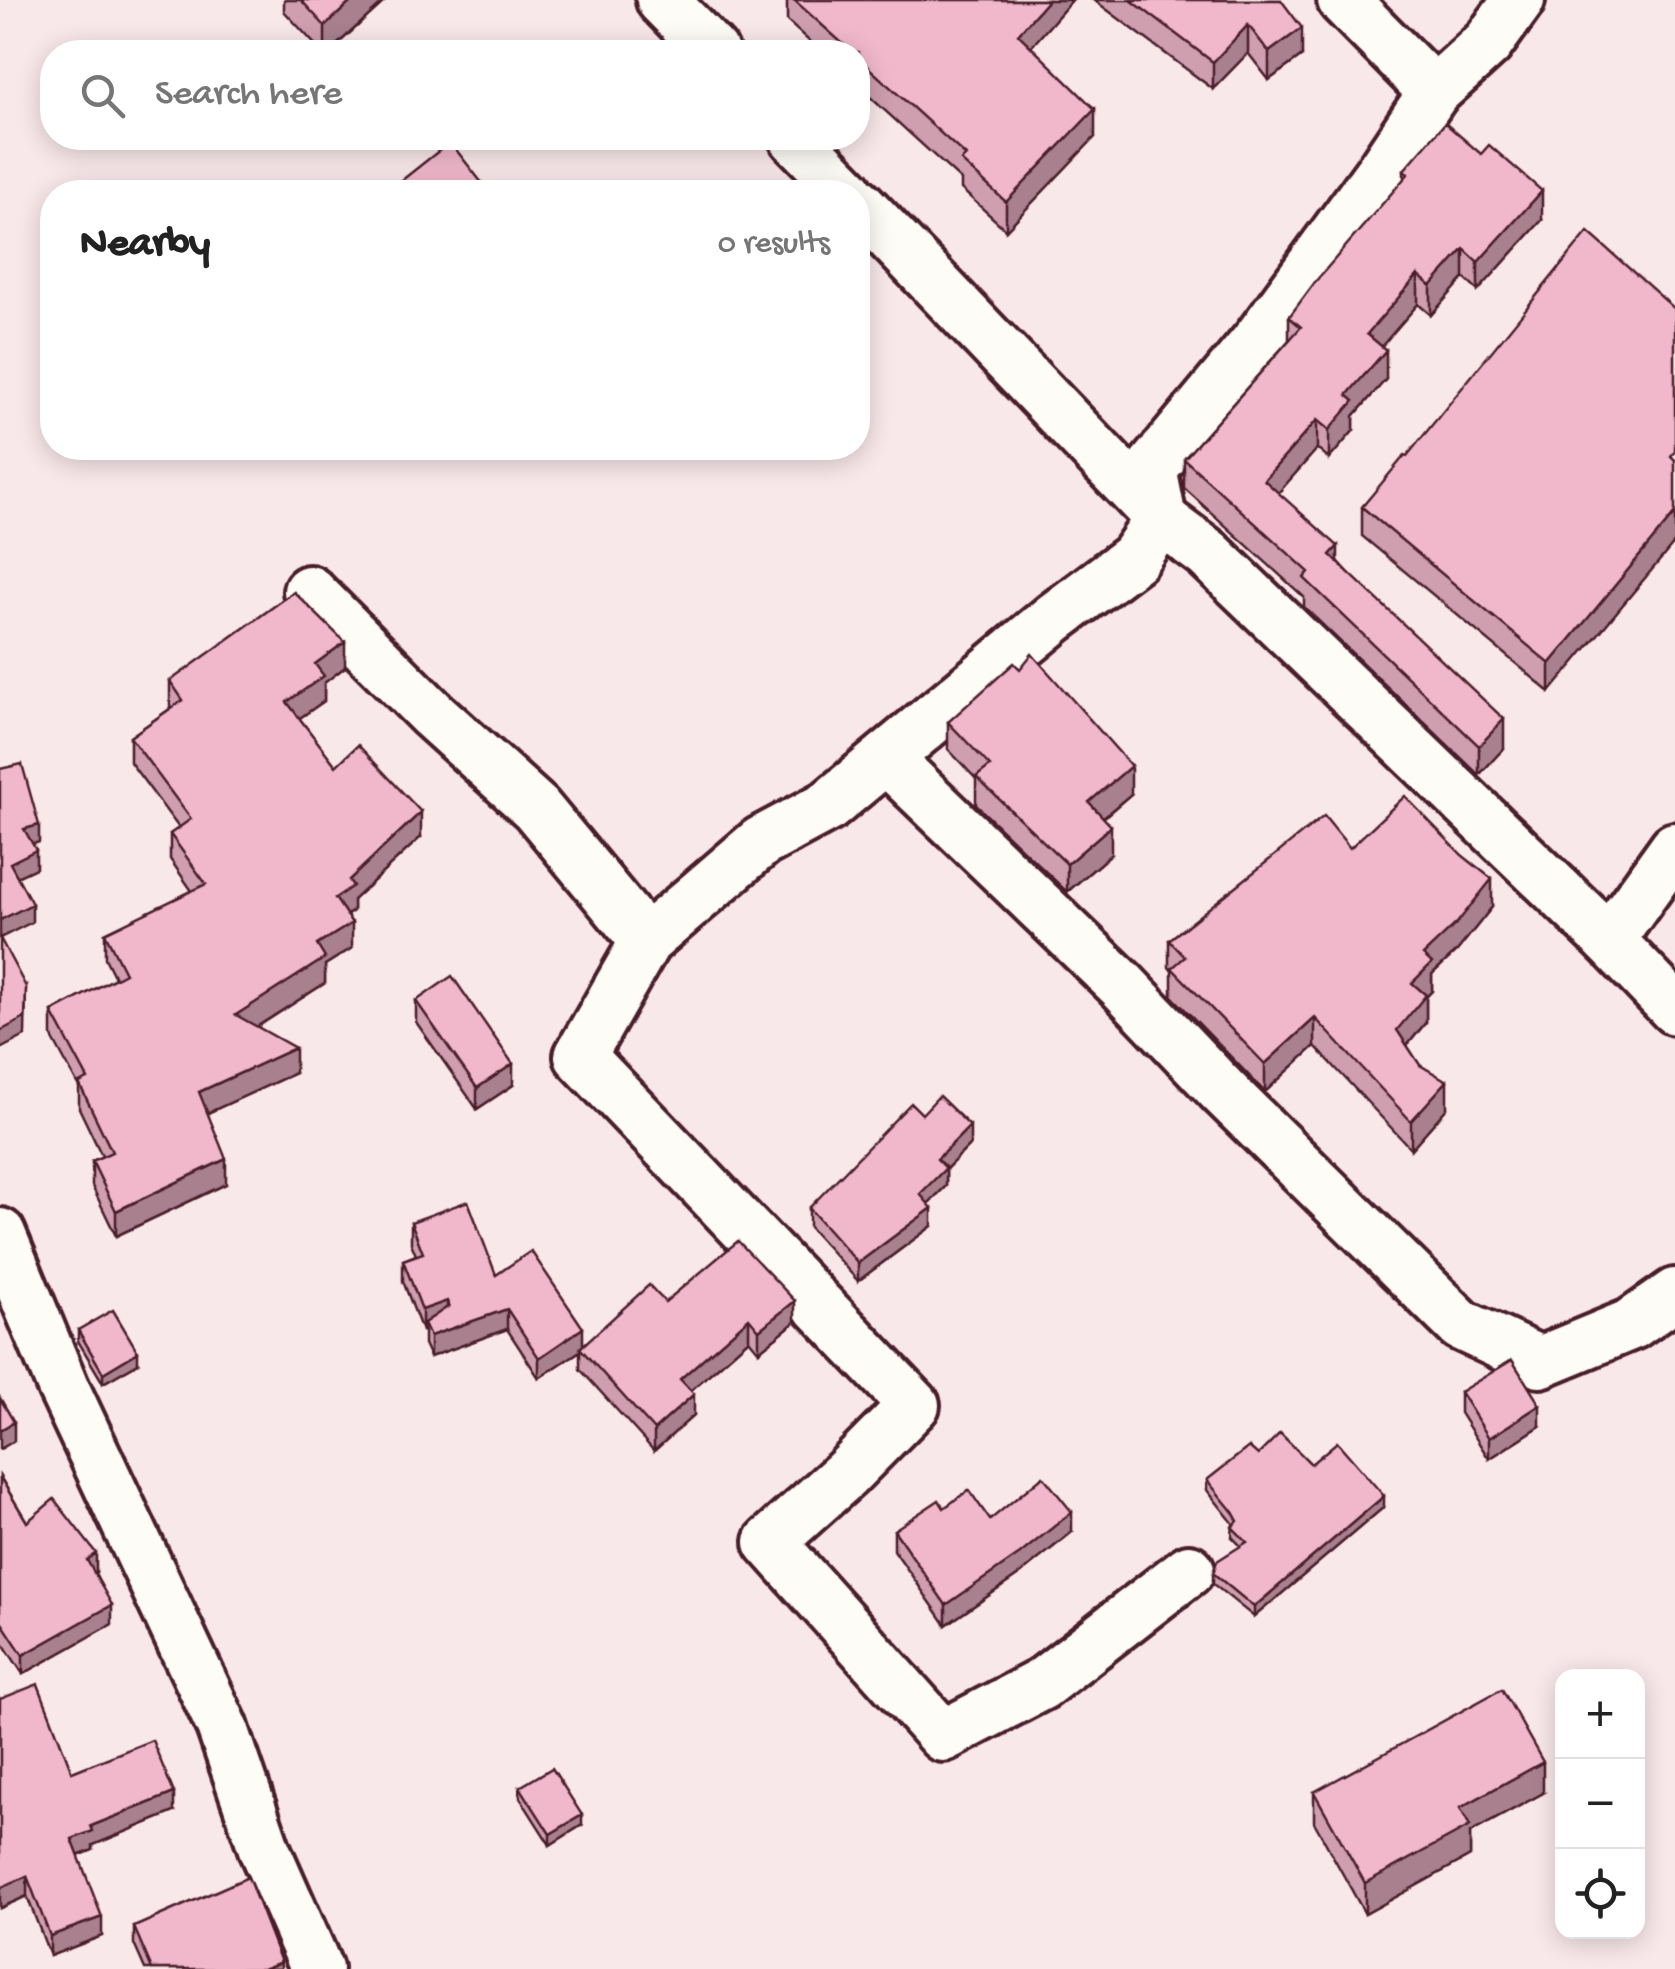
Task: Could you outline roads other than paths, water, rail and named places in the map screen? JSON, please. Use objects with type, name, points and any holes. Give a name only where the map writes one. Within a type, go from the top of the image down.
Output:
[{"type":"street","points":[[662,0],[701,40]]},
{"type":"street","points":[[1343,0],[1434,92]]},
{"type":"street","points":[[1189,1570],[1042,1684],[943,1736],[770,1542],[846,1474],[914,1405],[580,1056],[646,940],[761,842],[828,806],[1054,618],[1134,558],[1161,519],[1151,468],[1258,340],[1434,92],[1488,43],[1519,0]]},
{"type":"street","points":[[807,150],[836,180]]},
{"type":"street","points":[[870,216],[1161,519],[1208,554],[1675,1008]]},
{"type":"street","points":[[309,591],[432,714],[536,808],[646,940]]},
{"type":"street","points":[[886,758],[1122,985],[1222,1091],[1461,1325],[1540,1362],[1632,1324],[1675,1294]]},
{"type":"street","points":[[1609,940],[1675,848]]},
{"type":"street","points":[[0,1234],[63,1387],[222,1726],[265,1851],[316,1969]]}]
